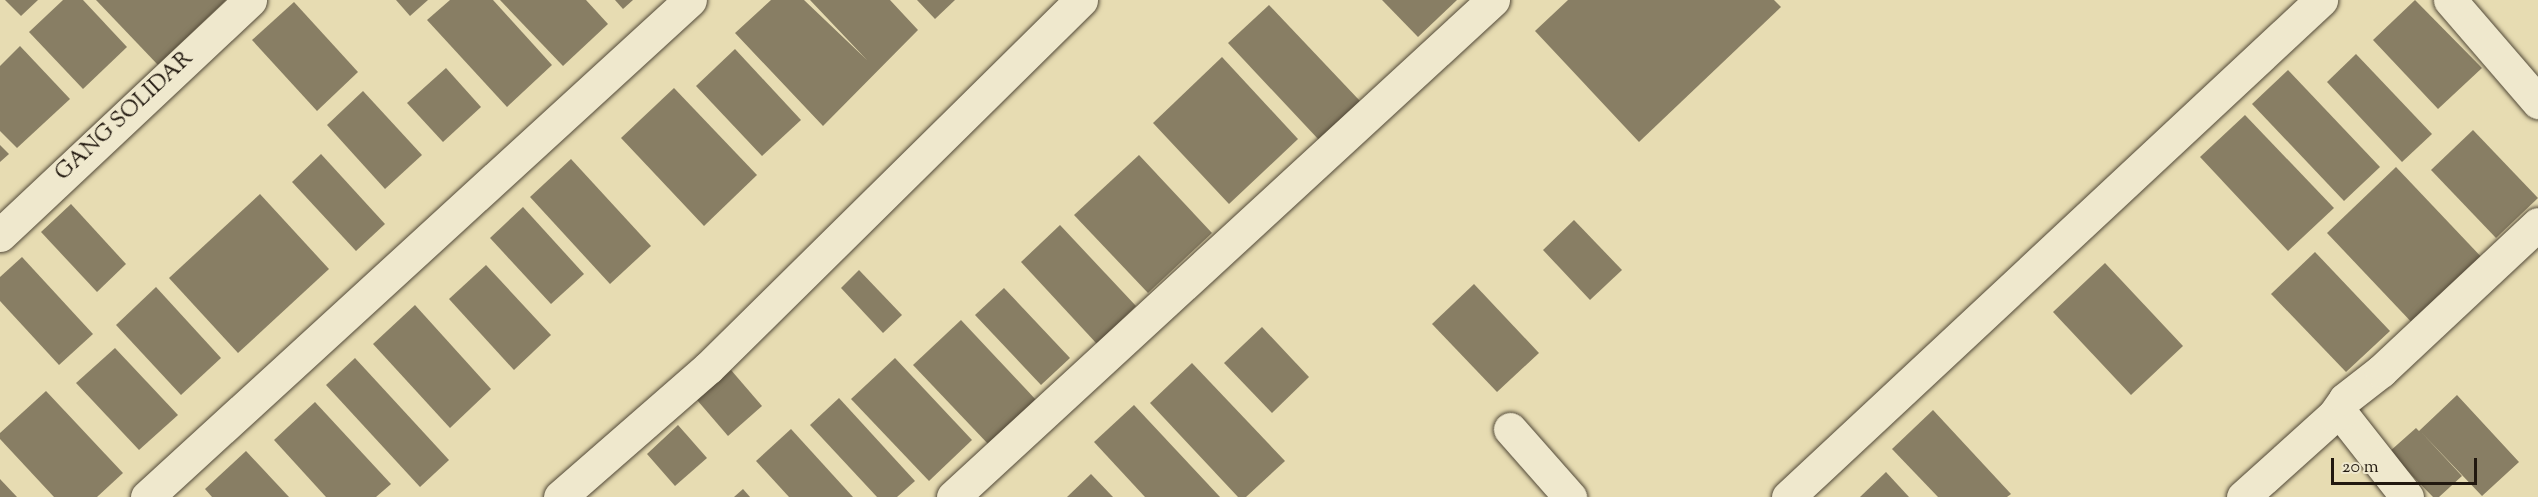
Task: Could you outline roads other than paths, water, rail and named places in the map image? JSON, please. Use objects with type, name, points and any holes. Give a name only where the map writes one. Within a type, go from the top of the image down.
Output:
[{"type":"street","name":"GANG SOLIDAR","points":[[0,235],[250,0]]},
{"type":"street","points":[[147,497],[690,0]]},
{"type":"street","points":[[560,497],[708,369],[1081,0]]},
{"type":"street","points":[[953,497],[1493,0]]},
{"type":"street","points":[[1788,497],[2321,0]]},
{"type":"street","points":[[2450,0],[2538,102]]},
{"type":"street","points":[[2243,497],[2334,415],[2345,399],[2380,371],[2538,224]]},
{"type":"street","points":[[2334,415],[2341,413],[2407,497]]},
{"type":"street","points":[[1510,429],[1570,497]]}]
